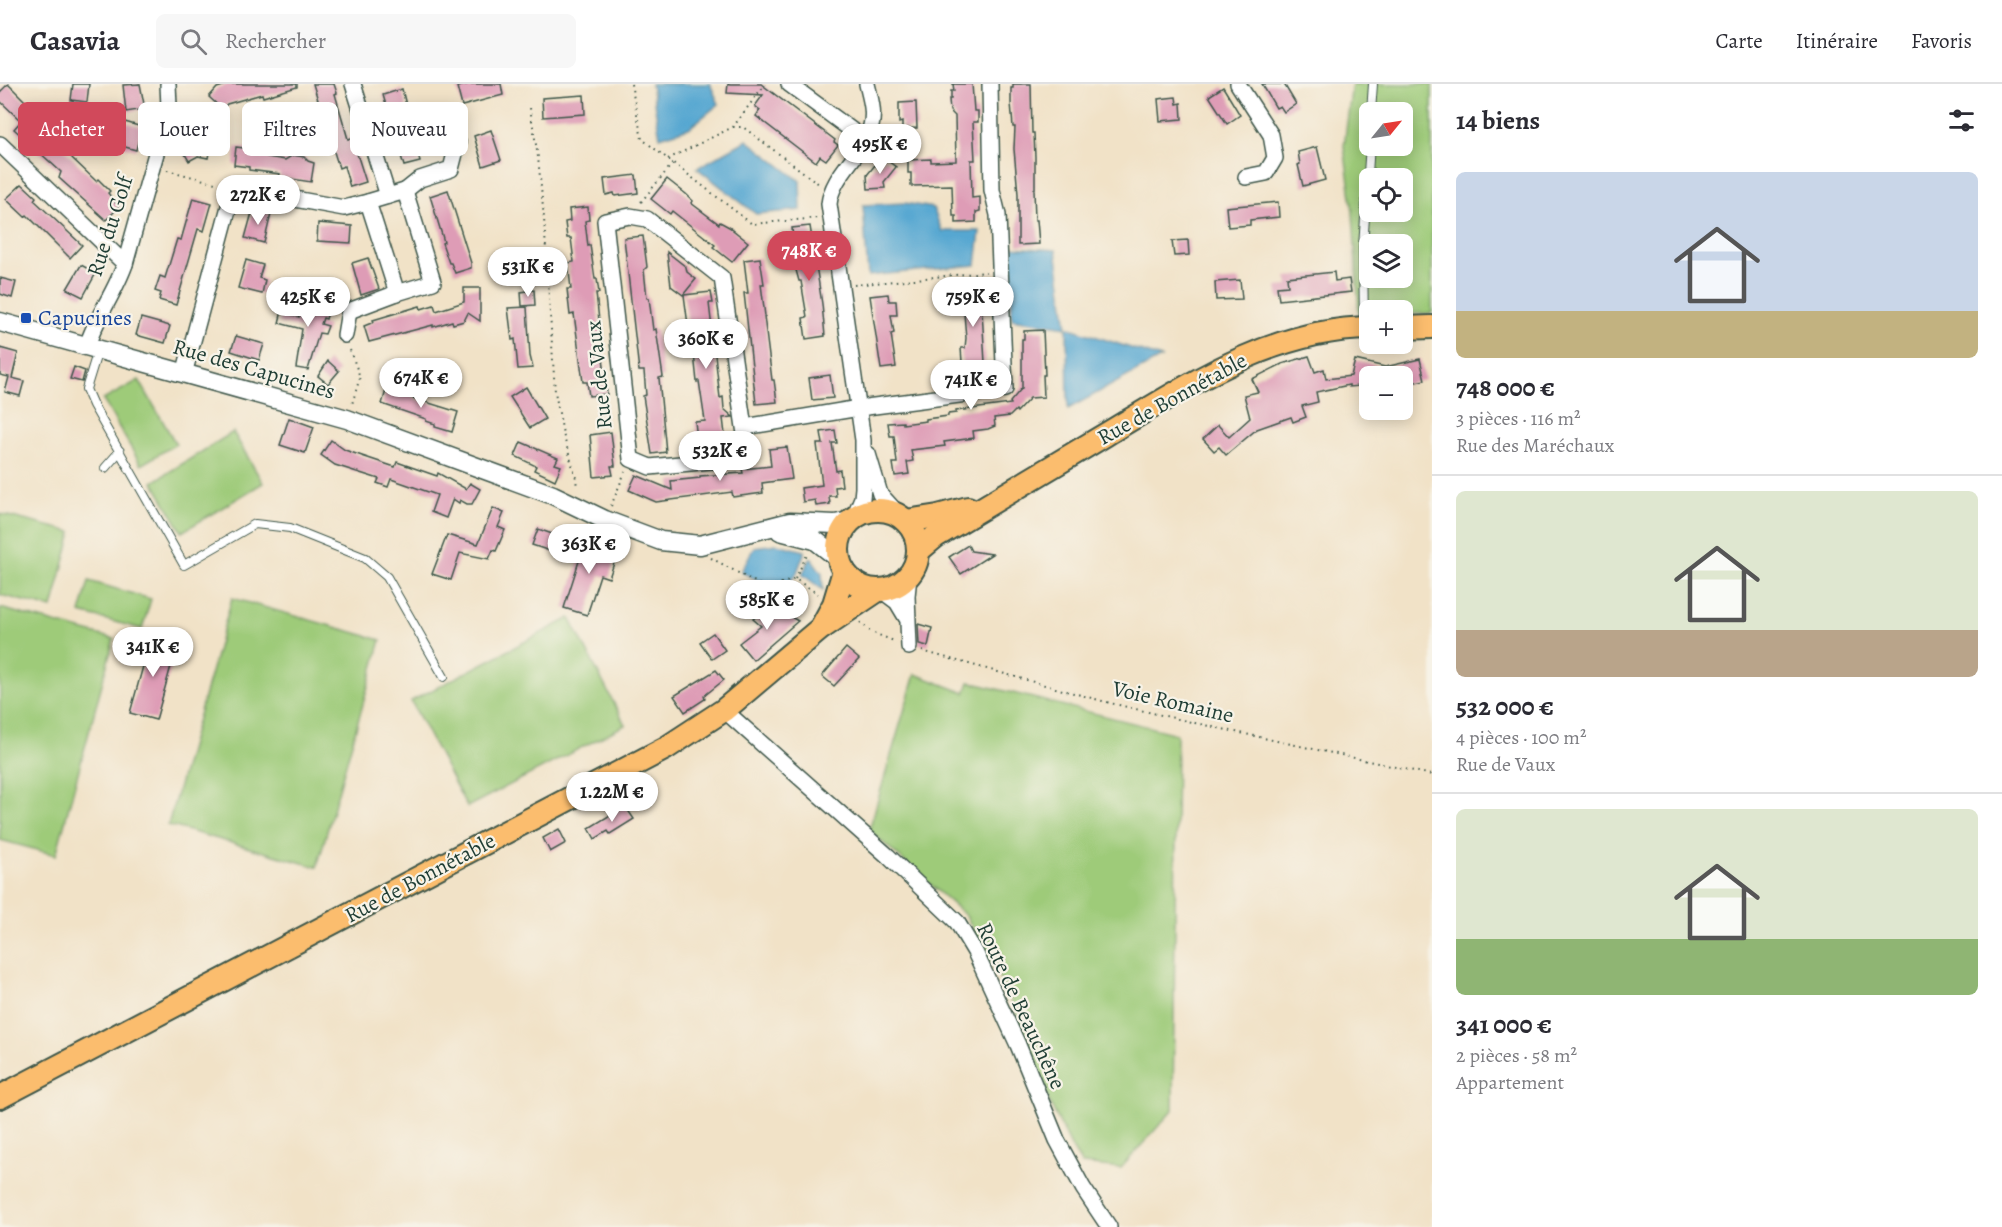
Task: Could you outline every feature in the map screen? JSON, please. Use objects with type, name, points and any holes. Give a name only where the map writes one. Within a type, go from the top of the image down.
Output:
[{"type":"main road","points":[[1413,328],[1432,327]]},
{"type":"main road","name":"Rue de Bonnétable","points":[[918,551],[936,536],[992,502],[1225,366],[1267,347],[1290,340],[1359,329]]},
{"type":"main road","name":"Rue de Bonnétable","points":[[903,518],[938,516],[992,502]]},
{"type":"main road","points":[[841,565],[858,585],[879,590],[899,584],[909,576],[916,564],[918,551],[913,530],[903,518],[887,510],[865,511],[852,519],[841,534],[838,546],[841,565],[841,608]]},
{"type":"main road","name":"Rue de Bonnétable","points":[[0,1097],[666,748],[724,710],[820,629],[841,608],[879,590]]},
{"type":"street","name":"Rue du Golf","points":[[93,348],[93,328],[120,279],[125,264],[169,107],[169,84]]},
{"type":"street","points":[[353,84],[388,196]]},
{"type":"street","points":[[789,84],[865,140]]},
{"type":"street","points":[[852,519],[862,498],[863,440],[831,216],[830,192],[865,140],[871,125],[872,105],[867,84]]},
{"type":"street","points":[[745,427],[859,408],[1005,389],[998,215],[992,190],[990,84]]},
{"type":"street","points":[[1238,84],[1271,135],[1275,158],[1266,173],[1246,177]]},
{"type":"street","points":[[0,144],[125,264]]},
{"type":"street","points":[[184,374],[234,188],[344,208],[405,191],[420,179],[451,169],[454,156]]},
{"type":"street","points":[[345,335],[348,311],[433,282],[405,191]]},
{"type":"street","points":[[368,202],[397,293]]},
{"type":"street","name":"Rue de Vaux","points":[[630,216],[647,219],[722,278],[745,427],[746,441],[736,454],[721,460],[650,466],[631,459],[605,221],[630,216]]},
{"type":"street","name":"Rue des Capucines","points":[[0,322],[347,419],[553,495],[605,520],[661,542],[700,545],[790,522],[835,524],[852,519]]},
{"type":"street","points":[[863,440],[880,494],[903,518]]},
{"type":"street","name":"Rue des Capucines","points":[[763,529],[783,531],[815,540],[841,565]]},
{"type":"street","points":[[909,576],[907,597],[909,647]]},
{"type":"street","points":[[879,590],[897,602],[908,620]]},
{"type":"street","name":"Route de Beauchêne","points":[[724,710],[957,922],[975,952],[1057,1140],[1083,1188],[1109,1227]]},
{"type":"lane","points":[[1372,102],[1373,84]]},
{"type":"lane","points":[[1365,300],[1364,246],[1369,156]]},
{"type":"lane","points":[[93,348],[86,389],[184,565],[255,524],[290,528],[366,558],[387,578],[444,677]]},
{"type":"lane","points":[[105,468],[120,451]]},
{"type":"path","points":[[631,84],[642,138],[752,224],[831,216]]},
{"type":"path","points":[[733,127],[765,84]]},
{"type":"path","points":[[530,108],[544,218],[555,392],[563,434],[576,478],[577,489],[571,504]]},
{"type":"path","points":[[668,159],[733,127],[742,127],[830,192]]},
{"type":"path","points":[[630,216],[673,163]]},
{"type":"path","points":[[153,166],[234,188]]},
{"type":"path","points":[[842,286],[1000,270]]},
{"type":"path","points":[[345,335],[360,377],[347,419]]},
{"type":"path","points":[[605,520],[631,459]]},
{"type":"path","points":[[700,545],[710,558],[766,588],[795,579],[815,540]]},
{"type":"path","name":"Voie Romaine","points":[[795,579],[841,608],[871,632],[909,647],[1106,702],[1432,775]]},
{"type":"green space","points":[[1352,84],[1432,84],[1432,313],[1413,314],[1413,300],[1359,300],[1359,316],[1353,212],[1344,146]]},
{"type":"green space","points":[[139,380],[176,444],[141,465],[103,400]]},
{"type":"green space","points":[[233,432],[263,483],[182,532],[153,482]]},
{"type":"green space","points":[[0,514],[72,532],[52,608],[0,595]]},
{"type":"green space","points":[[89,581],[151,599],[142,629],[80,613]]},
{"type":"green space","points":[[232,598],[381,640],[317,867],[168,825]]},
{"type":"green space","points":[[0,608],[114,639],[56,855],[0,840]]},
{"type":"green space","points":[[570,618],[625,725],[467,807],[411,701]]},
{"type":"green space","points":[[915,674],[965,693],[969,682],[1177,734],[1173,1110],[1121,1168],[1082,1164],[1047,1097],[1010,997],[966,916],[869,830]]},
{"type":"water","points":[[651,84],[710,84],[719,104],[689,128],[660,137]]},
{"type":"water","points":[[747,140],[800,181],[801,210],[756,214],[697,168]]},
{"type":"water","points":[[905,203],[933,208],[942,231],[980,231],[976,265],[868,276],[863,205]]},
{"type":"water","points":[[1010,247],[1056,250],[1067,327],[1012,319]]},
{"type":"water","points":[[1067,327],[1161,358],[1068,409]]},
{"type":"water","points":[[777,544],[805,551],[796,575],[780,591],[741,572],[754,547]]},
{"type":"water","points":[[811,558],[822,573],[823,590],[802,574]]},
{"type":"building","points":[[8,84],[26,102],[18,102],[18,118],[0,101],[0,92]]},
{"type":"building","points":[[73,84],[89,84],[87,102],[71,100]]},
{"type":"building","points":[[140,84],[144,102],[138,102],[138,110],[126,112],[123,85]]},
{"type":"building","points":[[229,84],[297,84],[297,87],[263,97],[262,94],[230,103],[214,102],[209,97],[217,88]]},
{"type":"building","points":[[313,84],[334,84],[337,102],[319,102]]},
{"type":"building","points":[[469,84],[501,84],[503,95],[468,104],[468,102],[461,102],[457,87]]},
{"type":"building","points":[[728,84],[761,84],[835,140],[834,142],[838,145],[826,160],[820,156],[816,162],[756,116],[760,110],[755,106],[763,95],[727,93]]},
{"type":"building","points":[[953,84],[972,84],[974,111],[978,111],[978,122],[973,122],[975,160],[971,160],[972,198],[980,197],[980,211],[976,212],[976,222],[956,223],[956,216],[953,216],[952,185],[911,186],[911,173],[908,173],[908,160],[956,161],[955,116],[950,111],[949,99],[951,99],[951,91],[954,91]]},
{"type":"building","points":[[1013,84],[1031,84],[1035,157],[1035,220],[1037,220],[1039,244],[1018,245],[1015,127],[1013,127],[1011,103]]},
{"type":"building","points":[[1262,84],[1284,84],[1296,104],[1284,112],[1280,106],[1276,108]]},
{"type":"building","points":[[1223,87],[1240,115],[1227,124],[1209,96]]},
{"type":"building","points":[[402,89],[405,102],[385,102],[383,95]]},
{"type":"building","points":[[584,95],[585,114],[543,117],[542,98]]},
{"type":"building","points":[[1176,97],[1177,104],[1181,103],[1182,119],[1160,121],[1158,99]]},
{"type":"building","points":[[916,102],[917,128],[902,129],[902,122],[899,123],[899,103]]},
{"type":"building","points":[[338,104],[348,139],[350,138],[350,156],[358,156],[366,182],[350,187],[344,166],[339,168],[335,156],[338,156]]},
{"type":"building","points":[[126,122],[138,126],[136,150],[126,147]]},
{"type":"building","points":[[491,130],[501,160],[483,166],[474,136]]},
{"type":"building","points":[[236,147],[242,148],[242,156],[267,156],[285,160],[291,156],[298,156],[314,163],[311,182],[279,177],[280,174],[249,170],[249,167],[234,165]]},
{"type":"building","points":[[1317,147],[1325,180],[1303,186],[1298,165],[1300,164],[1298,152]]},
{"type":"building","points":[[44,156],[70,156],[110,191],[108,193],[119,207],[106,220],[59,178],[61,172]]},
{"type":"building","points":[[186,156],[198,156],[189,161]]},
{"type":"building","points":[[401,156],[419,156],[420,162],[404,166]]},
{"type":"building","points":[[885,159],[896,167],[884,182],[885,188],[868,189],[867,175],[875,165],[878,167]]},
{"type":"building","points":[[636,175],[638,193],[606,195],[604,179]]},
{"type":"building","points":[[667,179],[693,201],[691,203],[748,242],[732,262],[713,247],[715,245],[672,211],[670,214],[651,199]]},
{"type":"building","points":[[22,184],[36,197],[34,200],[82,245],[70,258],[27,215],[25,217],[6,199]]},
{"type":"building","points":[[448,190],[471,263],[471,268],[455,273],[442,243],[444,242],[430,196]]},
{"type":"building","points":[[193,198],[212,203],[204,231],[198,229],[176,305],[159,300],[161,293],[155,291],[160,276],[165,278],[177,239],[181,240]]},
{"type":"building","points":[[1278,202],[1279,217],[1250,220],[1250,225],[1228,227],[1226,207]]},
{"type":"building","points":[[588,207],[589,220],[585,221],[588,246],[590,245],[599,293],[596,293],[607,394],[589,396],[587,382],[583,382],[574,314],[570,315],[567,289],[571,289],[568,263],[574,262],[571,238],[567,238],[565,222],[570,221],[569,209]]},
{"type":"building","points":[[253,209],[271,214],[264,243],[245,238]]},
{"type":"building","points":[[318,223],[352,226],[351,243],[317,241]]},
{"type":"building","points":[[810,226],[825,336],[806,339],[803,318],[807,317],[801,281],[799,281],[796,270],[792,228]]},
{"type":"building","points":[[643,236],[647,267],[644,270],[647,298],[649,298],[653,330],[656,329],[663,377],[659,378],[666,452],[652,454],[643,396],[646,395],[644,371],[639,371],[624,238]]},
{"type":"building","points":[[1188,240],[1189,255],[1174,256],[1172,241]]},
{"type":"building","points":[[667,252],[686,267],[687,272],[696,279],[683,295],[671,286]]},
{"type":"building","points":[[368,258],[379,289],[361,295],[352,263]]},
{"type":"building","points":[[760,258],[764,284],[761,284],[764,316],[777,402],[756,404],[744,293],[748,293],[744,260]]},
{"type":"building","points":[[246,260],[263,265],[259,278],[265,280],[262,294],[238,288]]},
{"type":"building","points":[[81,265],[96,273],[83,297],[67,289]]},
{"type":"building","points":[[1334,272],[1335,281],[1349,279],[1351,292],[1279,300],[1277,287],[1288,286],[1287,277]]},
{"type":"building","points":[[0,278],[16,282],[12,298],[0,294]]},
{"type":"building","points":[[983,278],[983,292],[981,293],[985,363],[980,363],[981,375],[963,376],[961,348],[965,348],[966,338],[962,288],[964,288],[964,279]]},
{"type":"building","points":[[1240,280],[1242,299],[1216,300],[1215,282]]},
{"type":"building","points":[[464,288],[480,288],[480,321],[468,313],[464,321],[453,324],[452,321],[433,327],[433,325],[369,342],[364,326],[374,322],[373,320],[420,306],[421,309],[434,305],[436,311],[464,302]]},
{"type":"building","points":[[534,290],[535,305],[522,306],[521,292]]},
{"type":"building","points":[[711,292],[713,303],[709,303],[720,398],[723,397],[724,409],[733,417],[723,418],[726,443],[698,446],[695,422],[705,421],[699,381],[697,382],[691,325],[688,325],[684,295]]},
{"type":"building","points":[[888,294],[889,301],[896,301],[897,315],[891,315],[894,333],[891,334],[896,367],[881,369],[870,296]]},
{"type":"building","points":[[313,297],[331,302],[326,319],[323,318],[321,324],[328,326],[325,334],[319,333],[308,370],[296,368],[302,329],[279,323],[282,311],[299,317],[303,306],[311,303]]},
{"type":"building","points":[[527,307],[530,356],[533,368],[518,369],[515,339],[512,340],[508,308]]},
{"type":"building","points":[[141,318],[170,326],[165,343],[136,335]]},
{"type":"building","points":[[1043,330],[1044,397],[1030,398],[1010,416],[994,418],[995,426],[973,431],[974,438],[944,442],[945,446],[911,450],[913,461],[907,462],[909,474],[895,476],[893,463],[897,463],[894,436],[890,436],[888,423],[926,421],[926,419],[948,416],[956,411],[1011,404],[1010,402],[1022,388],[1024,331]]},
{"type":"building","points":[[236,336],[264,344],[259,360],[231,351]]},
{"type":"building","points":[[0,348],[18,353],[12,378],[24,381],[20,396],[5,392],[9,377],[0,375]]},
{"type":"building","points":[[1309,356],[1315,372],[1324,369],[1326,379],[1351,376],[1355,360],[1381,366],[1359,366],[1359,386],[1349,387],[1349,385],[1316,392],[1318,402],[1302,406],[1306,417],[1293,422],[1291,417],[1257,429],[1226,455],[1219,447],[1214,451],[1203,439],[1218,425],[1229,437],[1250,418],[1244,395],[1258,392],[1252,379],[1282,364]]},
{"type":"building","points":[[1420,359],[1425,380],[1413,383],[1413,366],[1389,366]]},
{"type":"building","points":[[328,361],[339,371],[328,384],[318,376]]},
{"type":"building","points":[[74,367],[85,371],[82,382],[70,379]]},
{"type":"building","points":[[830,375],[833,398],[812,400],[809,378]]},
{"type":"building","points":[[387,387],[458,412],[452,432],[435,427],[435,424],[426,419],[382,404]]},
{"type":"building","points":[[526,387],[545,419],[530,428],[510,397]]},
{"type":"building","points":[[289,418],[314,427],[305,453],[280,445]]},
{"type":"building","points":[[835,430],[837,443],[832,443],[836,471],[840,470],[842,486],[835,487],[836,496],[829,496],[830,504],[816,506],[815,500],[803,502],[801,488],[822,485],[817,444],[823,444],[821,432]]},
{"type":"building","points":[[611,432],[615,466],[611,466],[613,475],[594,477],[590,435]]},
{"type":"building","points":[[331,440],[345,450],[395,467],[397,462],[437,476],[438,473],[466,489],[470,483],[480,489],[472,504],[460,500],[459,503],[453,499],[446,518],[431,512],[437,495],[391,479],[388,487],[377,483],[379,479],[335,465],[321,455]]},
{"type":"building","points":[[521,442],[558,458],[555,464],[561,466],[555,480],[534,470],[536,466],[515,456]]},
{"type":"building","points":[[787,447],[792,479],[762,483],[763,493],[733,497],[732,492],[656,502],[629,490],[636,475],[672,490],[671,481],[743,473],[742,469],[771,466],[769,449]]},
{"type":"building","points":[[493,508],[504,513],[498,527],[505,530],[496,551],[493,550],[489,559],[460,553],[451,580],[432,574],[447,535],[478,544]]},
{"type":"building","points":[[538,529],[558,536],[553,552],[532,545]]},
{"type":"building","points":[[587,536],[610,544],[607,554],[616,557],[609,578],[600,575],[587,615],[564,608]]},
{"type":"building","points":[[968,545],[971,551],[992,554],[961,574],[949,557]]},
{"type":"building","points":[[770,605],[798,621],[753,660],[739,643],[761,626],[753,619]]},
{"type":"building","points":[[918,624],[932,628],[928,646],[919,644]]},
{"type":"building","points":[[713,633],[725,650],[712,659],[700,642]]},
{"type":"building","points":[[152,634],[166,638],[165,642],[176,648],[156,720],[130,713]]},
{"type":"building","points":[[846,648],[859,659],[834,686],[822,676]]},
{"type":"building","points":[[716,670],[724,680],[704,696],[705,699],[685,712],[674,696]]},
{"type":"building","points":[[625,806],[634,819],[610,834],[608,831],[595,839],[589,828]]},
{"type":"building","points":[[559,829],[566,843],[550,852],[543,838]]},
{"type":"place","name":"Capucines","points":[[26,318]]}]
